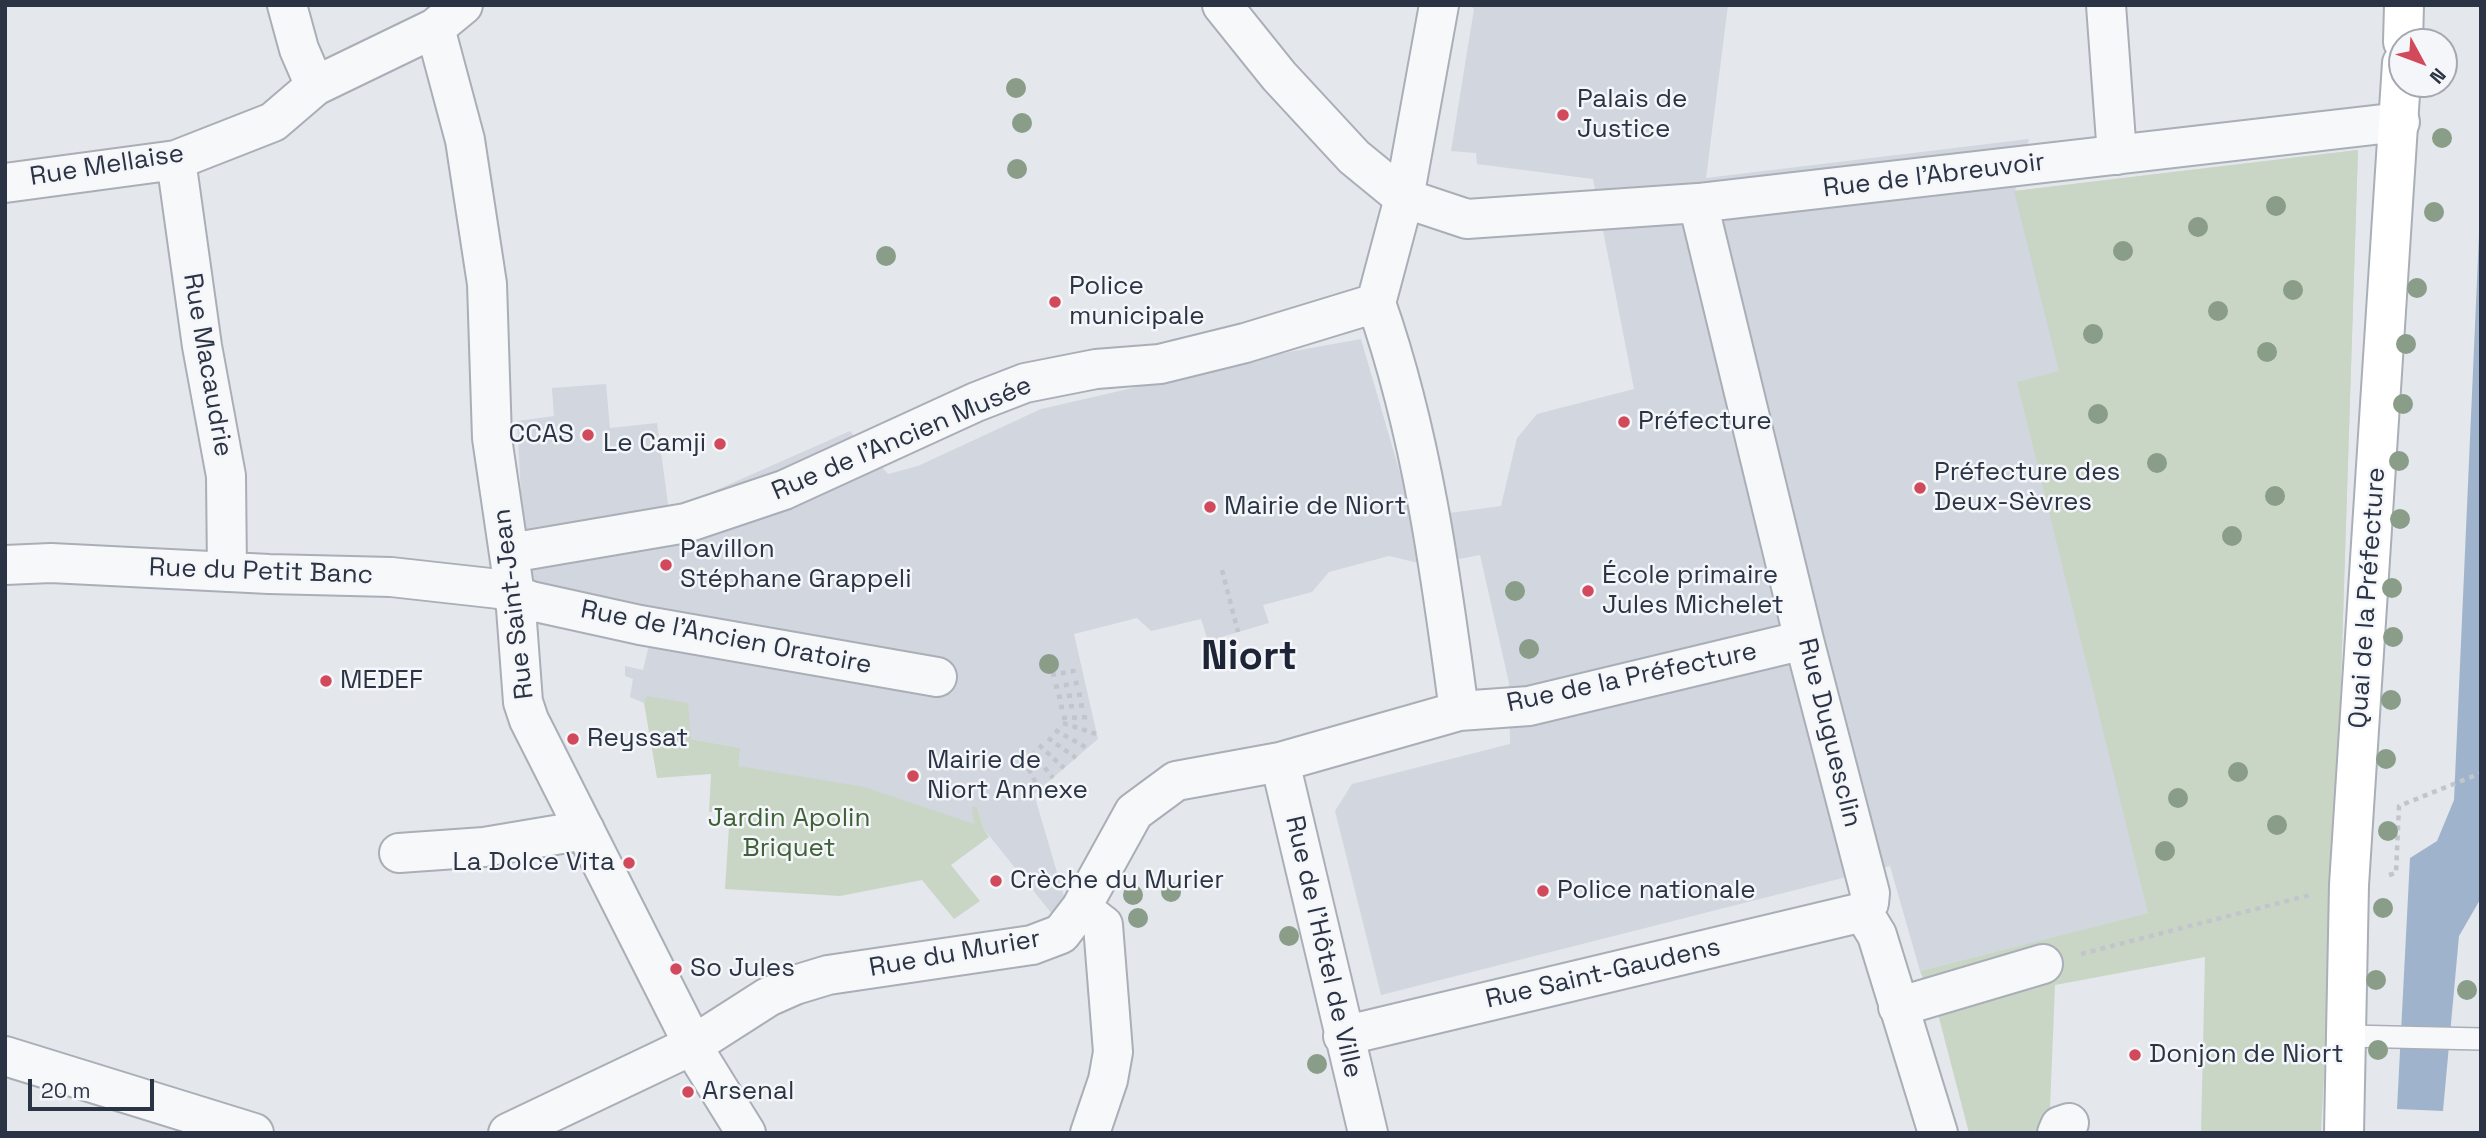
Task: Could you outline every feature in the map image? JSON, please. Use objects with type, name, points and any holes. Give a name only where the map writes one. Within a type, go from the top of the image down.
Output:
[{"type":"street","points":[[287,5],[299,49],[315,86]]},
{"type":"street","points":[[1222,5],[1279,76],[1354,157],[1404,198]]},
{"type":"street","points":[[1439,5],[1404,198],[1376,303],[1391,345],[1440,562],[1459,711]]},
{"type":"street","points":[[2106,5],[2117,155]]},
{"type":"street","points":[[2403,28],[2404,5]]},
{"type":"street","name":"Rue Mellaise","points":[[5,183],[176,160],[273,122],[315,86],[449,17]]},
{"type":"street","name":"Rue Saint-Jean","points":[[449,17],[487,284],[492,438],[510,553],[526,711],[693,1045],[747,1133]]},
{"type":"street","name":"Quai de la Préfecture","points":[[2344,1133],[2349,885],[2401,98]]},
{"type":"street","name":"Rue de l'Abreuvoir","points":[[1404,198],[1466,219],[1698,203],[2400,122]]},
{"type":"street","name":"Rue Macaudrie","points":[[176,160],[200,333],[226,476],[227,572]]},
{"type":"street","name":"Rue Duguesclin","points":[[1698,203],[1804,640],[1870,893],[1869,903],[1863,912]]},
{"type":"street","name":"Rue de l'Ancien Musée","points":[[510,553],[686,523],[771,494],[976,402],[1025,383],[1096,369],[1160,364],[1245,344],[1376,303]]},
{"type":"street","name":"Rue du Petit Banc","points":[[5,565],[51,563],[391,577],[499,589],[515,594]]},
{"type":"street","name":"Rue de l'Ancien Oratoire","points":[[515,594],[640,625],[937,677]]},
{"type":"street","name":"Rue de la Préfecture","points":[[1280,762],[1459,711],[1529,706],[1804,640]]},
{"type":"street","name":"Rue du Murier","points":[[509,1133],[693,1045],[768,998],[795,985],[828,975],[1031,946],[1061,934],[1081,908],[1134,812],[1155,793],[1176,781],[1280,762]]},
{"type":"street","name":"Rue de l'Hôtel de Ville","points":[[1280,762],[1368,1133]]},
{"type":"street","points":[[400,853],[484,847],[585,830]]},
{"type":"street","points":[[1081,908],[1103,925],[1113,1052],[1108,1080],[1090,1133]]},
{"type":"street","points":[[1863,912],[1877,935],[1938,1133]]},
{"type":"street","name":"Rue Saint-Gaudens","points":[[1343,1036],[1863,912]]},
{"type":"street","points":[[1898,1007],[2043,964]]},
{"type":"street","points":[[5,1056],[254,1133]]},
{"type":"lane","points":[[2348,1036],[2472,1038]]},
{"type":"path","points":[[1222,570],[1238,632]]},
{"type":"path","points":[[1051,675],[1079,670]]},
{"type":"path","points":[[1054,687],[1082,682]]},
{"type":"path","points":[[1057,696],[1086,694]]},
{"type":"path","points":[[1059,706],[1089,705]]},
{"type":"path","points":[[1091,716],[1063,721],[1096,734]]},
{"type":"path","points":[[1055,730],[1087,748]]},
{"type":"path","points":[[1048,738],[1076,758]]},
{"type":"path","points":[[1039,746],[1064,768]]},
{"type":"path","points":[[1032,752],[1053,778]]},
{"type":"path","points":[[1024,760],[1039,789]]},
{"type":"path","points":[[2385,876],[2396,873],[2399,806],[2481,773]]},
{"type":"path","points":[[2043,964],[2316,893]]},
{"type":"shaded area","points":[[1470,5],[1728,5],[1706,178],[2029,139],[2015,191],[2358,150],[2335,866],[1920,971],[1890,866],[1381,995],[1335,811],[1352,784],[1510,744],[1509,683],[1480,555],[1427,565],[1389,556],[1329,572],[1312,592],[1263,605],[1269,623],[1208,641],[1201,619],[1151,631],[1137,618],[1074,634],[1098,739],[1034,794],[1066,903],[1052,914],[983,828],[977,806],[975,825],[737,766],[739,748],[691,739],[646,696],[644,703],[630,697],[633,679],[625,676],[625,666],[643,670],[650,641],[533,584],[529,578],[523,530],[517,421],[554,416],[552,388],[606,384],[610,428],[657,423],[669,511],[850,431],[888,474],[918,466],[1041,409],[1289,352],[1361,339],[1413,518],[1501,506],[1517,438],[1537,414],[1634,389],[1593,179],[1477,164],[1476,153],[1451,151],[1474,9]]},
{"type":"green space","points":[[2358,150],[2335,866],[2321,1133],[2201,1133],[2205,957],[2055,985],[2049,1133],[1969,1133],[1939,1018],[1920,971],[2148,913],[2017,382],[2059,371],[2014,191]]},
{"type":"green space","name":"Jardin Apolin Briquet","points":[[646,696],[688,703],[691,739],[740,748],[738,766],[864,787],[974,824],[972,807],[977,806],[983,828],[989,837],[951,865],[980,901],[954,919],[922,880],[840,896],[725,889],[730,811],[709,812],[711,774],[657,778],[644,703]]},
{"type":"water","points":[[2481,190],[2481,898],[2459,936],[2443,1111],[2397,1109],[2410,858],[2437,841],[2454,800]]},
{"type":"place","name":"Palais de Justice","points":[[1563,115]]},
{"type":"place","name":"Police municipale","points":[[1055,302]]},
{"type":"place","name":"Préfecture","points":[[1624,422]]},
{"type":"place","name":"CCAS","points":[[588,435]]},
{"type":"place","name":"Le Camji","points":[[720,444]]},
{"type":"place","name":"Préfecture des Deux-Sèvres","points":[[1920,488]]},
{"type":"place","name":"Mairie de Niort","points":[[1210,507]]},
{"type":"place","name":"Pavillon Stéphane Grappeli","points":[[666,565]]},
{"type":"place","name":"École primaire Jules Michelet","points":[[1588,591]]},
{"type":"place","name":"MEDEF","points":[[326,681]]},
{"type":"place","name":"Reyssat","points":[[573,739]]},
{"type":"place","name":"Mairie de Niort Annexe","points":[[913,776]]},
{"type":"place","name":"La Dolce Vita","points":[[629,863]]},
{"type":"place","name":"Crèche du Murier","points":[[996,881]]},
{"type":"place","name":"Police nationale","points":[[1543,891]]},
{"type":"place","name":"So Jules","points":[[676,969]]},
{"type":"place","name":"Donjon de Niort","points":[[2135,1055]]},
{"type":"place","name":"Arsenal","points":[[688,1092]]},
{"type":"district","name":"Niort","points":[[1249,658]]}]
